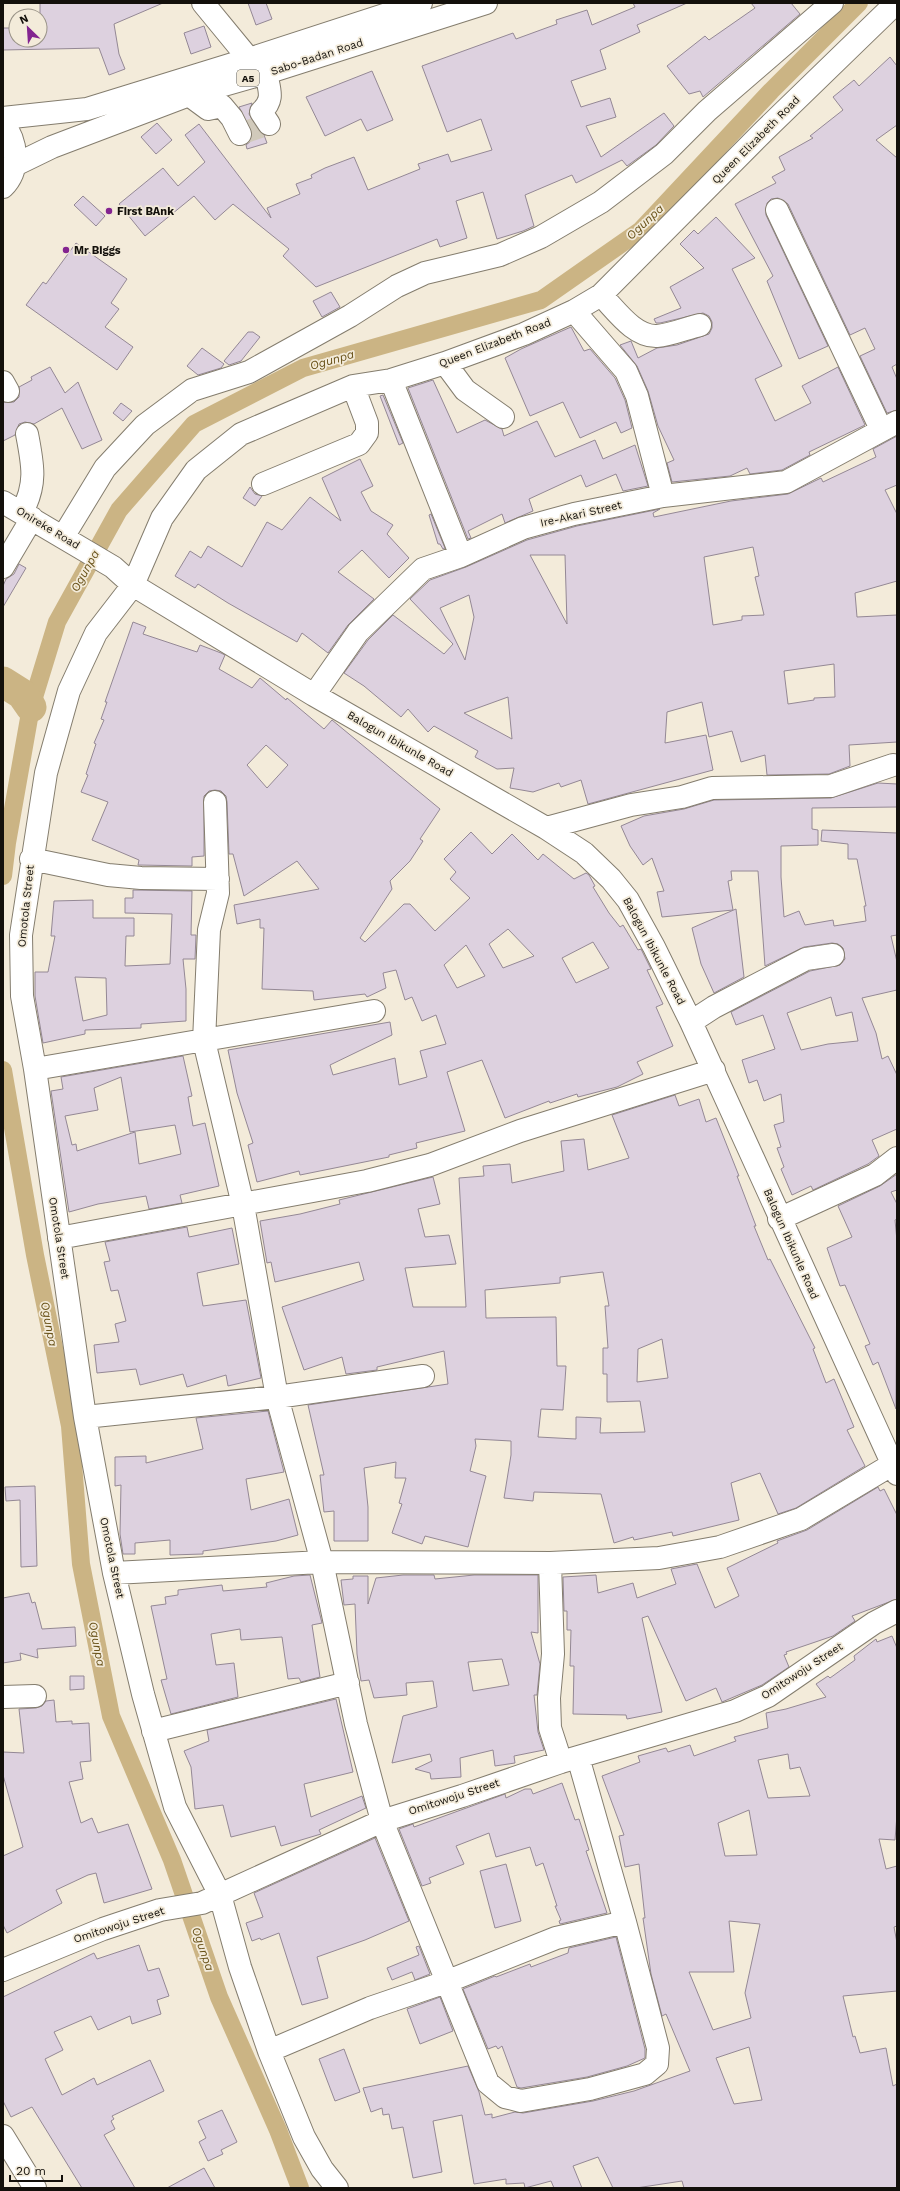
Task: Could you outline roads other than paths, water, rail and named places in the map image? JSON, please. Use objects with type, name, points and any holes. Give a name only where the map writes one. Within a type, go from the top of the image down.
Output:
[{"type":"main road","points":[[203,3],[249,60]]},
{"type":"main road","name":"Sabo-Badan Road","points":[[3,118],[86,110],[249,60],[421,3]]},
{"type":"main road","name":"Sabo-Badan Road","points":[[9,178],[52,147],[189,95],[266,73],[486,3]]},
{"type":"main road","points":[[71,541],[104,468],[144,425],[192,390],[249,372],[350,316],[397,286],[425,273],[500,255],[541,237],[601,202],[664,154],[707,111],[832,3]]},
{"type":"main road","name":"Queen Elizabeth Road","points":[[133,585],[162,518],[196,470],[241,434],[353,386],[391,380],[445,363],[524,334],[574,311],[601,294],[765,130],[896,3]]},
{"type":"main road","points":[[266,73],[270,99],[267,106],[261,112],[269,124]]},
{"type":"main road","points":[[189,95],[208,109],[222,106],[232,118],[240,134]]},
{"type":"main road","points":[[3,123],[10,132],[15,148],[3,203]]},
{"type":"main road","points":[[777,210],[889,426]]},
{"type":"main road","points":[[601,294],[628,323],[643,334],[657,336],[700,325]]},
{"type":"main road","points":[[574,311],[626,371],[637,396],[663,496]]},
{"type":"main road","points":[[445,363],[465,390],[503,417]]},
{"type":"main road","points":[[391,380],[461,556]]},
{"type":"main road","points":[[263,484],[359,444],[367,433],[367,424],[353,386]]},
{"type":"main road","name":"Ire-Akari Street","points":[[314,695],[358,632],[389,600],[423,569],[461,556],[523,528],[574,514],[663,496],[786,482],[889,426]]},
{"type":"main road","points":[[3,567],[27,515],[34,468],[27,434]]},
{"type":"main road","name":"Onireke Road","points":[[3,502],[113,567]]},
{"type":"main road","name":"Balogun Ibikunle Road","points":[[113,567],[133,585],[314,695],[546,828],[584,853],[611,879],[628,900],[654,947],[691,1022],[895,1469]]},
{"type":"main road","name":"Omotola Street","points":[[133,585],[96,633],[69,691],[46,773],[31,859],[21,942],[22,996],[35,1069],[85,1417],[114,1573],[153,1731],[175,1807],[211,1899],[240,1967],[269,2051],[304,2137],[322,2169],[337,2188]]},
{"type":"main road","points":[[546,828],[631,805],[682,797],[712,788],[831,786],[893,765]]},
{"type":"main road","points":[[215,802],[218,893],[209,930],[204,1041],[242,1205],[277,1397],[322,1562],[348,1683],[382,1820],[488,2083],[505,2097],[521,2101],[590,2089],[644,2074],[657,2064],[658,2048],[625,1922],[569,1759],[550,1728],[549,1698],[553,1654],[550,1563]]},
{"type":"main road","points":[[31,859],[108,875],[141,878],[218,878]]},
{"type":"main road","points":[[691,1022],[714,1007],[806,959],[833,955]]},
{"type":"main road","points":[[35,1069],[374,1011]]},
{"type":"main road","points":[[59,1238],[367,1181],[430,1165],[520,1131],[714,1070]]},
{"type":"main road","points":[[780,1219],[875,1175],[897,1158]]},
{"type":"main road","points":[[85,1417],[277,1397],[423,1376]]},
{"type":"main road","points":[[114,1573],[322,1562],[550,1563],[659,1558],[720,1547],[801,1518],[895,1469]]},
{"type":"main road","name":"Omitowoju Street","points":[[3,1970],[102,1929],[160,1910],[211,1899],[382,1820],[462,1796],[569,1759],[691,1725],[735,1711],[768,1696],[874,1623],[897,1611]]},
{"type":"main road","points":[[153,1731],[348,1683]]},
{"type":"main road","points":[[3,1697],[35,1696]]},
{"type":"main road","points":[[269,2051],[370,2008],[446,1982],[556,1938],[625,1922]]},
{"type":"main road","points":[[3,2136],[35,2188]]},
{"type":"waterway","name":"Ogunpa","points":[[3,876],[7,843],[31,707],[57,622],[119,510],[194,424],[303,368],[541,300],[641,230],[771,91],[859,3]]},
{"type":"waterway","points":[[3,682],[22,694],[31,707]]},
{"type":"waterway","name":"Ogunpa","points":[[3,1070],[35,1255],[70,1426],[81,1564],[111,1716],[172,1860],[219,1997],[278,2130],[300,2188]]},
{"type":"tunnel","points":[[240,134],[269,124]]},
{"type":"place","name":"First BAnk","points":[[109,211]]},
{"type":"place","name":"Mr Biggs","points":[[66,250]]}]
